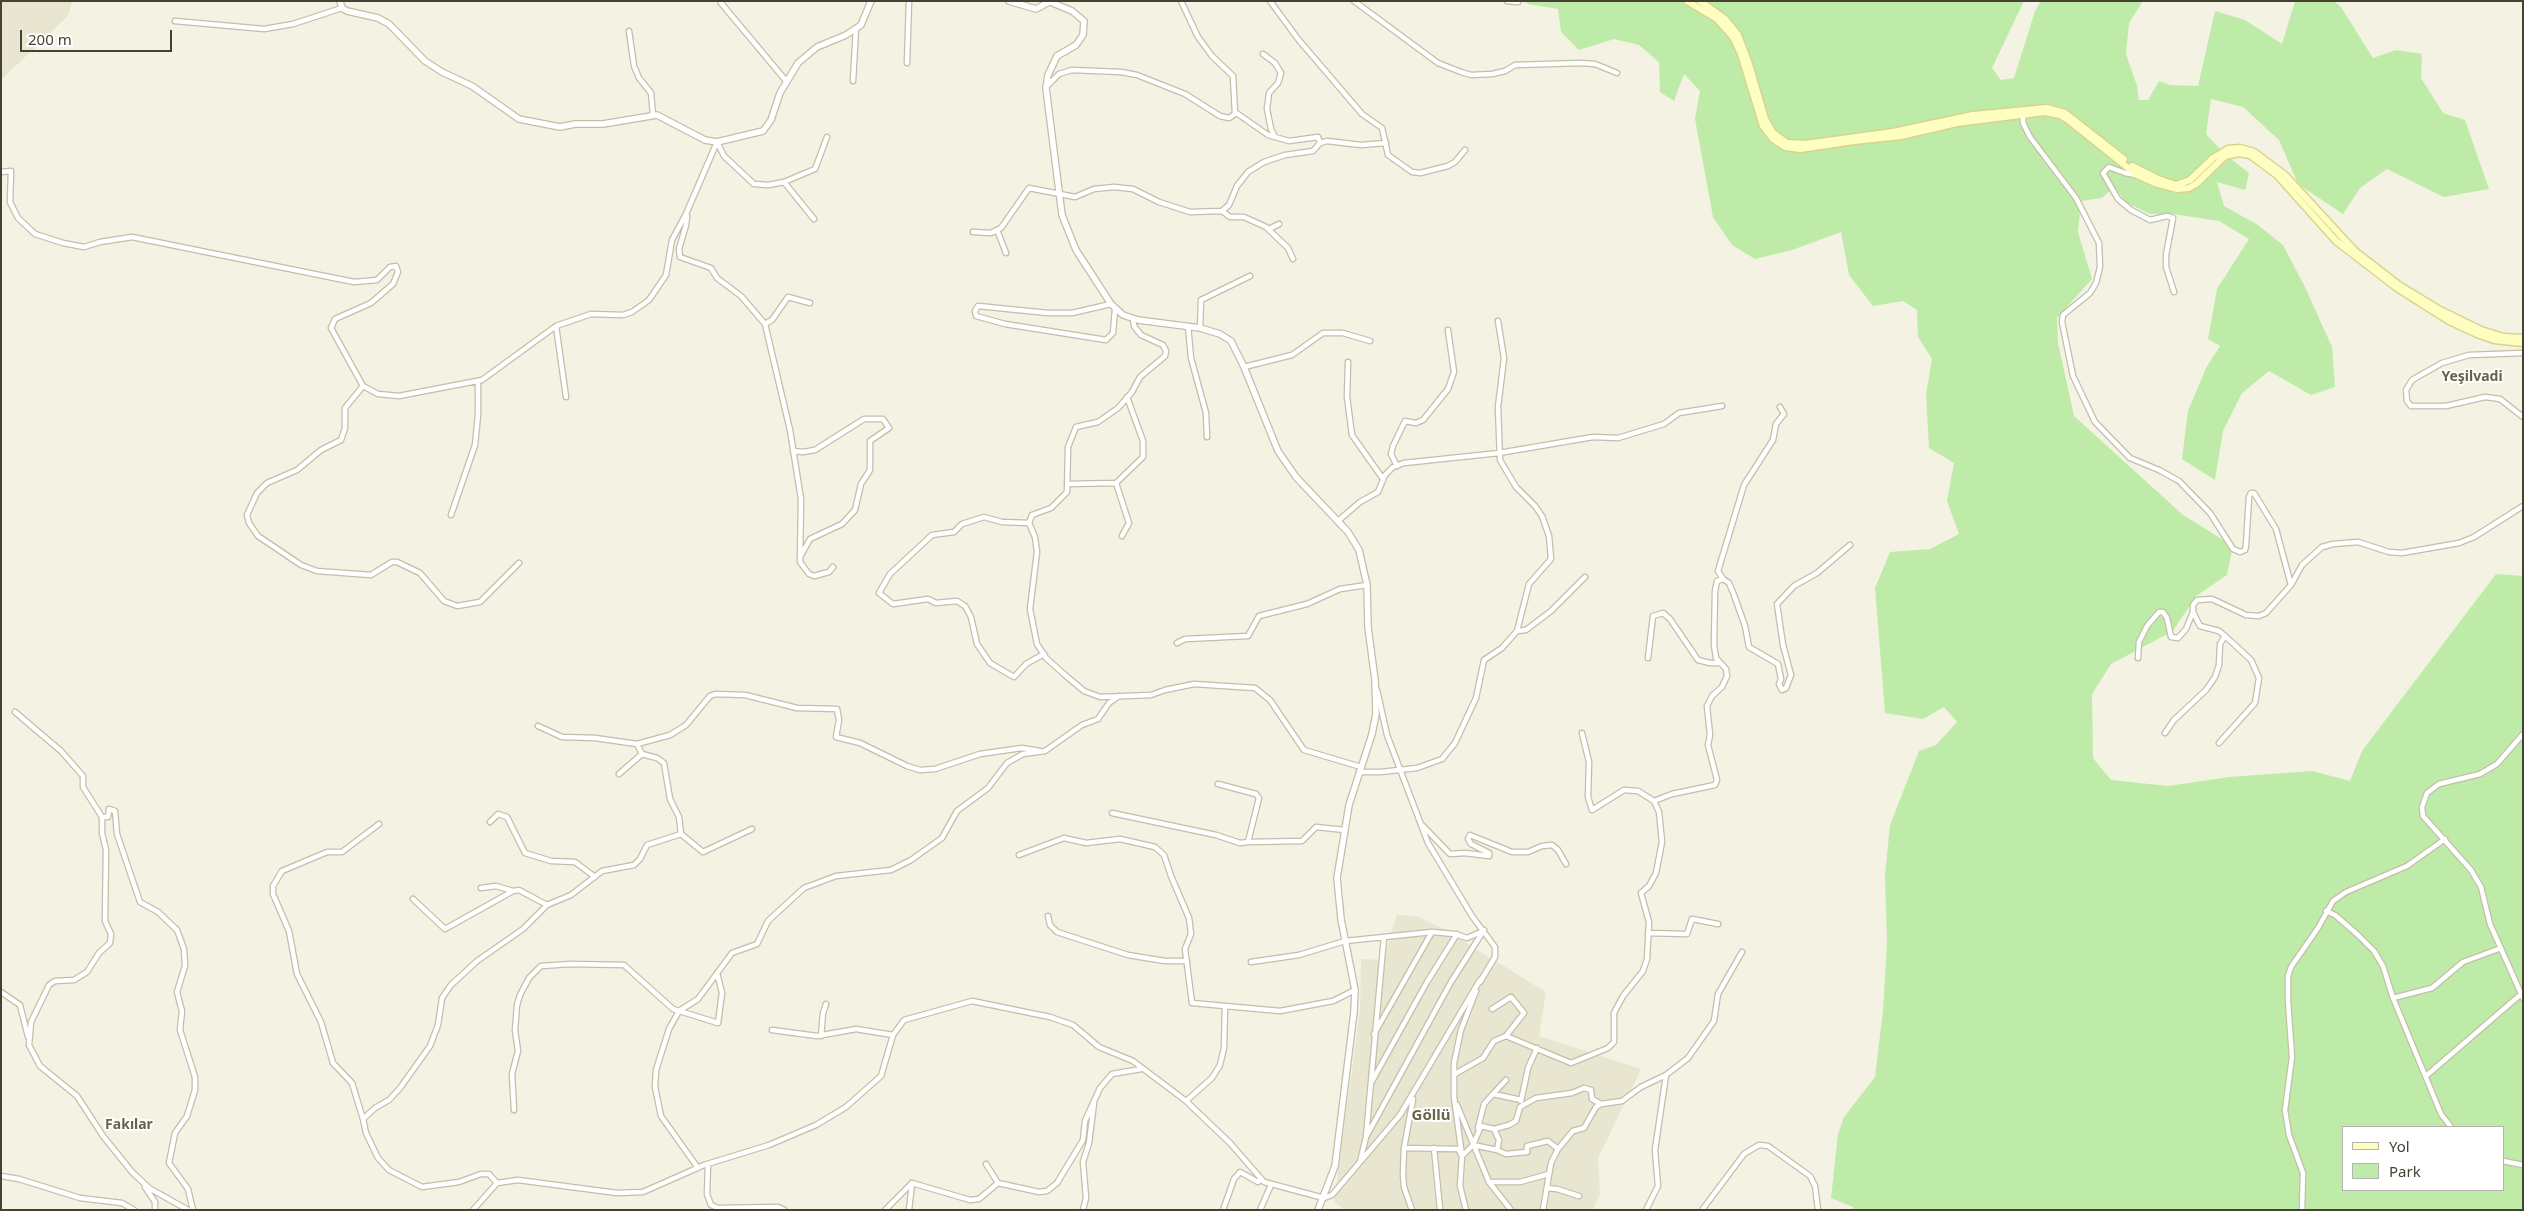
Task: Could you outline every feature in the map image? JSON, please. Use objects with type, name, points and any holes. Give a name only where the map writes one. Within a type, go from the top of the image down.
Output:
[{"type":"main road","points":[[1687,1],[1718,18],[1733,37],[1741,54],[1763,126],[1773,139],[1785,146],[1800,149],[1854,140],[1901,136],[1957,122],[2044,112],[2068,120],[2137,175],[2155,184],[2182,189],[2196,184],[2225,156],[2239,153],[2250,155],[2277,175],[2336,241],[2397,288],[2450,321],[2477,334],[2494,340],[2523,343]]},
{"type":"main road","points":[[1700,1],[1725,20],[1738,35],[1765,118],[1773,133],[1787,143],[1805,144],[1893,132],[1972,115],[2047,108],[2065,113],[2134,168],[2170,184],[2181,184],[2190,180],[2213,158],[2228,149],[2246,149],[2274,166],[2343,240],[2399,285],[2440,310],[2481,330],[2504,337],[2523,338]]},
{"type":"street","points":[[175,21],[264,28],[293,24],[341,4],[347,11],[378,18],[389,24],[425,61],[442,72],[472,86],[519,119],[560,127],[575,124],[603,124],[657,115],[705,140],[716,142],[762,131],[771,120],[780,93],[798,62],[817,47],[846,36],[861,25],[871,1]]},
{"type":"street","points":[[907,64],[909,1]]},
{"type":"street","points":[[473,1210],[497,1183],[518,1180],[616,1194],[643,1192],[708,1164],[769,1145],[833,1117],[881,1076],[893,1035],[904,1020],[972,1001],[981,1001],[1008,1010],[1050,1017],[1072,1025],[1099,1047],[1133,1061],[1186,1100],[1230,1143],[1261,1179],[1271,1185],[1324,1198],[1332,1195],[1400,1115],[1495,957],[1495,947],[1472,916],[1428,843],[1387,735],[1375,680],[1368,626],[1367,585],[1359,550],[1348,532],[1296,477],[1278,451],[1244,367],[1231,341],[1220,334],[1200,328],[1133,319],[1115,309],[1076,250],[1062,215],[1046,88],[1048,75],[1057,56],[1076,45],[1083,35],[1084,21],[1072,11],[1048,1],[1036,9],[1009,1]]},
{"type":"street","points":[[1046,88],[1059,74],[1072,70],[1121,72],[1137,75],[1185,94],[1220,116],[1229,118],[1235,112],[1233,76],[1212,56],[1198,37],[1181,1]]},
{"type":"street","points":[[1270,1],[1298,39],[1357,108],[1382,128],[1388,155],[1412,172],[1420,173],[1448,166],[1455,162],[1465,150]]},
{"type":"street","points":[[1354,1],[1438,63],[1460,72],[1492,74],[1505,71],[1515,65],[1581,62],[1594,64],[1617,72]]},
{"type":"street","points":[[1507,1],[1518,2]]},
{"type":"street","points":[[721,3],[787,82]]},
{"type":"street","points":[[852,80],[856,28]]},
{"type":"street","points":[[629,31],[634,66],[639,78],[651,93],[653,115]]},
{"type":"street","points":[[1263,54],[1275,63],[1281,74],[1278,83],[1269,93],[1267,109],[1270,129],[1276,138]]},
{"type":"street","points":[[1235,112],[1260,131],[1276,138],[1289,141],[1318,137],[1320,143]]},
{"type":"street","points":[[2023,114],[2023,123],[2030,137],[2076,198],[2092,225],[2099,243],[2100,267],[2096,282],[2090,293],[2063,316],[2062,322],[2073,376],[2095,422],[2130,458],[2179,481],[2210,513],[2233,549],[2240,552],[2245,550],[2246,546],[2249,497],[2251,493],[2254,493],[2276,529],[2292,585]]},
{"type":"street","points":[[716,142],[724,156],[754,184],[784,182],[815,169],[827,137]]},
{"type":"street","points":[[1,172],[11,171],[10,202],[18,218],[35,234],[63,243],[84,247],[100,242],[132,237],[354,282],[377,280],[390,267],[396,266],[398,272],[393,284],[371,303],[335,320],[331,328],[349,365],[363,386],[378,394],[399,396],[478,381],[556,326],[591,314],[623,315],[632,312],[649,300],[666,275],[672,240],[686,214],[716,142]]},
{"type":"street","points":[[1222,211],[1229,205],[1237,186],[1248,172],[1264,162],[1285,155],[1313,151],[1320,143],[1344,142],[1361,145],[1386,143]]},
{"type":"street","points":[[2137,175],[2125,174],[2109,167],[2104,173],[2118,199],[2131,210],[2150,220],[2166,216],[2173,218],[2166,255],[2166,267],[2174,292]]},
{"type":"street","points":[[784,182],[814,219]]},
{"type":"street","points":[[974,232],[991,233],[997,230],[1010,218],[1029,188],[1075,197],[1094,189],[1114,187],[1133,189],[1159,202],[1190,212],[1222,211],[1230,217],[1244,217],[1255,221],[1269,229],[1288,248],[1293,259]]},
{"type":"street","points":[[686,214],[686,225],[679,248],[680,257],[711,268],[718,278],[741,296],[765,324],[773,365],[781,386],[801,499],[799,558],[804,569],[814,576],[829,572],[833,567]]},
{"type":"street","points":[[1269,229],[1279,224]]},
{"type":"street","points":[[997,230],[1006,253]]},
{"type":"street","points":[[1200,328],[1202,300],[1250,276]]},
{"type":"street","points":[[765,324],[772,320],[788,297],[810,303]]},
{"type":"street","points":[[1111,304],[1072,313],[1048,314],[978,306],[975,311],[976,316],[1006,324],[1106,340],[1113,333],[1115,309]]},
{"type":"street","points":[[1133,319],[1134,326],[1141,335],[1163,345],[1166,351],[1165,356],[1140,377],[1127,398],[1102,420],[1076,427],[1068,447],[1065,496],[1051,508],[1032,515],[1029,523],[1035,537],[1037,552],[1030,609],[1037,644],[1044,654],[1084,691],[1100,697],[1151,695],[1194,684],[1255,688],[1270,700],[1304,750],[1360,770],[1381,772],[1417,768],[1442,759],[1455,743],[1476,698],[1484,660],[1502,648],[1517,631],[1529,584],[1550,559],[1549,536],[1542,516],[1536,506],[1516,487],[1500,460],[1498,453],[1498,407],[1504,358],[1498,321]]},
{"type":"street","points":[[556,326],[566,397]]},
{"type":"street","points":[[1188,326],[1191,358],[1206,413],[1207,437]]},
{"type":"street","points":[[1397,466],[1391,454],[1405,421],[1416,423],[1423,420],[1448,388],[1454,372],[1448,330]]},
{"type":"street","points":[[1244,367],[1292,355],[1324,333],[1343,333],[1370,341]]},
{"type":"street","points":[[2523,352],[2469,355],[2442,363],[2412,380],[2406,390],[2407,401],[2411,406],[2446,406],[2485,397],[2500,399],[2523,417]]},
{"type":"street","points":[[1348,362],[1346,377],[1352,435],[1383,479]]},
{"type":"street","points":[[452,515],[475,445],[478,416],[478,381]]},
{"type":"street","points":[[363,386],[345,408],[346,428],[341,440],[321,450],[297,470],[267,482],[257,493],[247,515],[249,523],[258,536],[301,565],[317,571],[371,575],[392,562],[396,562],[420,573],[444,601],[457,606],[480,602],[519,563]]},
{"type":"street","points":[[1067,484],[1116,483],[1143,457],[1143,441],[1127,398]]},
{"type":"street","points":[[1338,521],[1378,492],[1383,479],[1397,466],[1404,463],[1498,453],[1592,437],[1618,438],[1664,424],[1679,413],[1722,406]]},
{"type":"street","points":[[1780,407],[1784,414],[1776,424],[1773,440],[1744,485],[1718,571],[1722,579],[1729,583],[1734,595],[1745,626],[1749,647],[1778,664],[1782,690],[1786,688],[1790,675],[1777,604],[1794,586],[1817,573],[1850,545]]},
{"type":"street","points":[[793,451],[815,450],[864,419],[883,420],[889,428],[870,441],[870,470],[861,484],[855,510],[842,524],[810,539],[799,558]]},
{"type":"street","points":[[1116,483],[1129,523],[1122,536]]},
{"type":"street","points":[[2138,658],[2139,642],[2146,626],[2159,612],[2164,612],[2167,618],[2171,637],[2178,638],[2186,629],[2193,612],[2193,606],[2197,600],[2212,599],[2246,615],[2259,616],[2266,613],[2292,585],[2302,566],[2322,548],[2340,542],[2358,542],[2389,552],[2402,553],[2459,543],[2474,537],[2523,506]]},
{"type":"street","points":[[1029,523],[1002,522],[984,516],[962,524],[954,532],[932,535],[890,574],[879,593],[893,604],[928,599],[936,603],[957,601],[965,606],[971,617],[977,644],[990,663],[1014,677],[1026,664],[1044,654]]},
{"type":"street","points":[[1517,631],[1526,630],[1551,611],[1585,577]]},
{"type":"street","points":[[1654,801],[1672,794],[1715,786],[1716,772],[1708,745],[1710,735],[1707,706],[1712,696],[1722,687],[1727,676],[1726,669],[1716,658],[1714,645],[1714,591],[1717,581],[1722,579]]},
{"type":"street","points":[[1177,643],[1185,639],[1248,636],[1259,616],[1307,604],[1340,589],[1367,585]]},
{"type":"street","points":[[2193,612],[2200,626],[2219,630],[2251,660],[2259,678],[2255,703],[2219,743]]},
{"type":"street","points":[[1648,658],[1648,644],[1654,616],[1663,614],[1670,619],[1698,660],[1710,664],[1720,663]]},
{"type":"street","points":[[2165,733],[2174,720],[2206,690],[2215,677],[2219,665],[2220,644],[2225,636]]},
{"type":"street","points":[[1318,1210],[1335,1166],[1338,1150],[1355,990],[1345,941],[1337,878],[1349,806],[1372,734],[1376,714],[1375,680]]},
{"type":"street","points":[[538,726],[562,737],[594,738],[637,744],[670,735],[686,724],[710,696],[722,694],[745,695],[797,708],[837,709],[839,720],[836,737],[860,743],[907,766],[920,770],[935,769],[980,754],[1022,748],[1045,752]]},
{"type":"street","points":[[698,1168],[661,1116],[655,1087],[656,1070],[669,1029],[679,1011],[698,999],[732,953],[757,944],[768,920],[804,888],[836,876],[891,870],[911,860],[942,838],[957,811],[988,788],[1007,763],[1023,754],[1045,752],[1082,725],[1098,720],[1109,703],[1119,696]]},
{"type":"street","points":[[15,712],[61,751],[83,776],[83,787],[102,817],[102,833],[106,850],[105,921],[111,934],[110,943],[98,953],[87,972],[74,980],[55,981],[49,984],[31,1022],[29,1045]]},
{"type":"street","points":[[1506,1036],[1571,1063],[1608,1048],[1614,1042],[1614,1013],[1623,996],[1643,971],[1647,959],[1649,922],[1641,893],[1649,886],[1656,873],[1662,842],[1660,812],[1654,801],[1638,791],[1624,790],[1592,810],[1588,797],[1589,762],[1582,733]]},
{"type":"street","points":[[2426,1076],[2522,997],[2490,924],[2481,887],[2471,870],[2423,816],[2422,807],[2427,793],[2439,784],[2480,774],[2498,764],[2523,734]]},
{"type":"street","points":[[637,744],[642,754],[657,758],[664,763],[670,798],[679,817],[681,834],[703,852],[752,829]]},
{"type":"street","points":[[619,774],[642,754]]},
{"type":"street","points":[[1218,784],[1256,794],[1259,798],[1248,842]]},
{"type":"street","points":[[102,817],[108,817],[109,809],[114,811],[117,834],[140,902],[158,912],[178,930],[184,949],[185,966],[177,992],[182,1011],[180,1030],[195,1077],[195,1090],[187,1116],[175,1133],[169,1162],[188,1189],[193,1210]]},
{"type":"street","points":[[1112,813],[1216,835],[1240,843],[1302,841],[1316,827],[1345,830]]},
{"type":"street","points":[[490,822],[498,814],[507,817],[525,853],[551,861],[575,862],[595,877]]},
{"type":"street","points":[[1419,821],[1440,846],[1450,854],[1465,853],[1489,856],[1488,853],[1471,844],[1468,839],[1470,836],[1512,852],[1528,852],[1542,846],[1552,845],[1558,850],[1566,864]]},
{"type":"street","points":[[379,824],[342,852],[327,852],[282,872],[272,886],[273,894],[289,931],[297,974],[321,1022],[334,1063],[352,1083],[366,1133],[378,1158],[389,1170],[422,1187],[459,1182],[481,1174],[489,1174],[497,1183]]},
{"type":"street","points":[[363,1119],[375,1108],[389,1100],[400,1088],[430,1046],[438,1025],[442,998],[451,985],[477,961],[523,929],[547,905],[571,895],[595,877],[612,868],[634,864],[640,859],[647,845],[681,834]]},
{"type":"street","points":[[1019,854],[1064,838],[1086,842],[1120,839],[1155,847],[1164,855],[1189,918],[1191,934],[1185,949],[1192,1003],[1280,1012],[1333,1001],[1355,990]]},
{"type":"street","points":[[2302,1210],[2303,1173],[2285,1118],[2292,1057],[2288,976],[2294,960],[2318,928],[2333,901],[2346,892],[2407,866],[2445,839]]},
{"type":"street","points":[[481,888],[496,886],[513,891],[518,890],[547,905]]},
{"type":"street","points":[[413,899],[445,930],[513,891]]},
{"type":"street","points":[[2326,911],[2335,915],[2374,951],[2383,966],[2393,998],[2441,1114],[2450,1126]]},
{"type":"street","points":[[1048,916],[1050,925],[1057,932],[1128,955],[1165,962],[1186,960]]},
{"type":"street","points":[[1648,933],[1687,934],[1692,919],[1718,924]]},
{"type":"street","points":[[1251,962],[1299,955],[1345,941],[1432,932],[1457,934],[1467,938],[1484,930]]},
{"type":"street","points":[[1366,1137],[1446,990],[1484,930]]},
{"type":"street","points":[[1374,1035],[1432,932]]},
{"type":"street","points":[[1370,1084],[1427,982],[1457,934]]},
{"type":"street","points":[[1360,1164],[1366,1137],[1384,937]]},
{"type":"street","points":[[2393,998],[2432,988],[2464,962],[2501,948]]},
{"type":"street","points":[[1543,1210],[1549,1174],[1558,1149],[1572,1131],[1584,1128],[1592,1113],[1601,1104],[1622,1101],[1641,1087],[1666,1075],[1688,1058],[1714,1021],[1718,994],[1742,952]]},
{"type":"street","points":[[514,1110],[512,1074],[518,1052],[515,1030],[517,1005],[529,978],[541,966],[571,964],[624,965],[674,1009],[718,1023],[722,993],[717,972]]},
{"type":"street","points":[[1466,1210],[1460,1186],[1462,1156],[1454,1097],[1454,1063],[1461,1030],[1480,980]]},
{"type":"street","points":[[1,992],[20,1005],[29,1045],[40,1066],[78,1096],[103,1136],[143,1183],[155,1202],[154,1210]]},
{"type":"street","points":[[1455,1074],[1483,1058],[1494,1041],[1506,1036],[1524,1013],[1511,997],[1492,1009]]},
{"type":"street","points":[[821,1036],[823,1013],[826,1004]]},
{"type":"street","points":[[1186,1100],[1212,1078],[1220,1065],[1224,1048],[1225,1006]]},
{"type":"street","points":[[772,1030],[821,1036],[856,1029],[893,1035]]},
{"type":"street","points":[[1478,1128],[1481,1126],[1494,1129],[1516,1121],[1528,1068],[1537,1048]]},
{"type":"street","points":[[986,1164],[998,1183],[1039,1192],[1047,1191],[1057,1183],[1083,1140],[1085,1121],[1100,1088],[1112,1074],[1142,1069]]},
{"type":"street","points":[[1646,1210],[1658,1186],[1655,1150],[1666,1075]]},
{"type":"street","points":[[1462,1156],[1473,1145],[1484,1104],[1506,1080]]},
{"type":"street","points":[[1520,1107],[1536,1098],[1572,1093],[1584,1088],[1591,1090],[1592,1099],[1601,1104]]},
{"type":"street","points":[[1412,1210],[1404,1187],[1404,1148],[1414,1093]]},
{"type":"street","points":[[1492,1094],[1521,1100]]},
{"type":"street","points":[[1454,1097],[1489,1182],[1511,1210]]},
{"type":"street","points":[[1083,1210],[1086,1198],[1083,1162],[1089,1143],[1093,1102]]},
{"type":"street","points":[[1494,1129],[1499,1140],[1497,1150]]},
{"type":"street","points":[[1473,1145],[1506,1154],[1520,1154],[1527,1152],[1527,1146],[1548,1141],[1558,1149]]},
{"type":"street","points":[[1702,1210],[1744,1154],[1759,1145],[1768,1146],[1810,1176],[1815,1186],[1818,1210]]},
{"type":"street","points":[[1404,1148],[1458,1149],[1462,1156]]},
{"type":"street","points":[[1434,1148],[1440,1210]]},
{"type":"street","points":[[2504,1161],[2523,1165]]},
{"type":"street","points":[[708,1164],[707,1194],[711,1205],[718,1208],[770,1207],[784,1210]]},
{"type":"street","points":[[1223,1210],[1234,1179],[1240,1172],[1258,1182],[1261,1179]]},
{"type":"street","points":[[1489,1182],[1520,1182],[1549,1174]]},
{"type":"street","points":[[1,1176],[19,1179],[80,1198],[122,1203],[134,1210]]},
{"type":"street","points":[[143,1183],[188,1210]]},
{"type":"street","points":[[912,1183],[970,1200],[979,1200],[998,1183]]},
{"type":"street","points":[[885,1210],[912,1183]]},
{"type":"street","points":[[909,1210],[912,1183]]},
{"type":"street","points":[[1260,1210],[1271,1185]]},
{"type":"street","points":[[1547,1188],[1558,1189],[1579,1196]]},
{"type":"street","points":[[1505,1204],[1506,1210]]},
{"type":"shaded area","points":[[1,1],[72,1],[68,16],[1,80]]},
{"type":"shaded area","points":[[1397,915],[1416,916],[1440,927],[1546,992],[1539,1036],[1641,1069],[1598,1158],[1600,1194],[1593,1210],[1345,1210],[1334,1202],[1360,1011],[1361,959],[1383,960]]},
{"type":"green space","points":[[1525,1],[2024,1],[1992,68],[2001,80],[2014,78],[2035,11],[2041,1],[2143,1],[2129,23],[2126,54],[2137,86],[2139,100],[2148,100],[2159,81],[2170,85],[2198,86],[2215,11],[2245,20],[2282,44],[2295,1],[2334,1],[2341,7],[2373,58],[2396,50],[2422,54],[2421,78],[2443,113],[2465,120],[2489,189],[2444,197],[2387,169],[2360,188],[2343,214],[2298,184],[2279,140],[2243,107],[2211,99],[2206,134],[2226,155],[2249,173],[2245,190],[2217,182],[2224,206],[2258,225],[2283,245],[2305,287],[2332,347],[2335,387],[2311,395],[2269,371],[2242,393],[2223,431],[2215,480],[2182,459],[2188,411],[2206,368],[2220,346],[2208,339],[2217,289],[2249,239],[2219,221],[2173,214],[2150,214],[2127,203],[2114,187],[2102,198],[2081,201],[2078,232],[2092,279],[2057,318],[2058,343],[2074,416],[2183,515],[2233,546],[2227,575],[2196,596],[2173,631],[2111,664],[2092,694],[2093,758],[2111,780],[2168,786],[2229,777],[2312,771],[2350,781],[2362,751],[2496,574],[2523,576],[2523,1210],[1853,1210],[1853,1207],[1831,1198],[1838,1134],[1844,1117],[1875,1077],[1883,1011],[1887,943],[1885,875],[1890,825],[1919,751],[1936,745],[1957,722],[1944,707],[1923,719],[1885,713],[1875,588],[1890,552],[1930,549],[1959,534],[1947,501],[1954,463],[1929,448],[1926,394],[1932,359],[1918,337],[1917,310],[1903,301],[1873,306],[1849,275],[1841,232],[1792,250],[1755,259],[1732,245],[1713,217],[1695,119],[1700,91],[1684,74],[1674,101],[1660,92],[1659,62],[1639,45],[1614,39],[1579,50],[1561,32],[1558,9],[1528,4]]},
{"type":"district","name":"Yeşilvadi","points":[[2472,377]]},
{"type":"district","name":"Göllü","points":[[1431,1116]]},
{"type":"district","name":"Fakılar","points":[[129,1125]]}]
